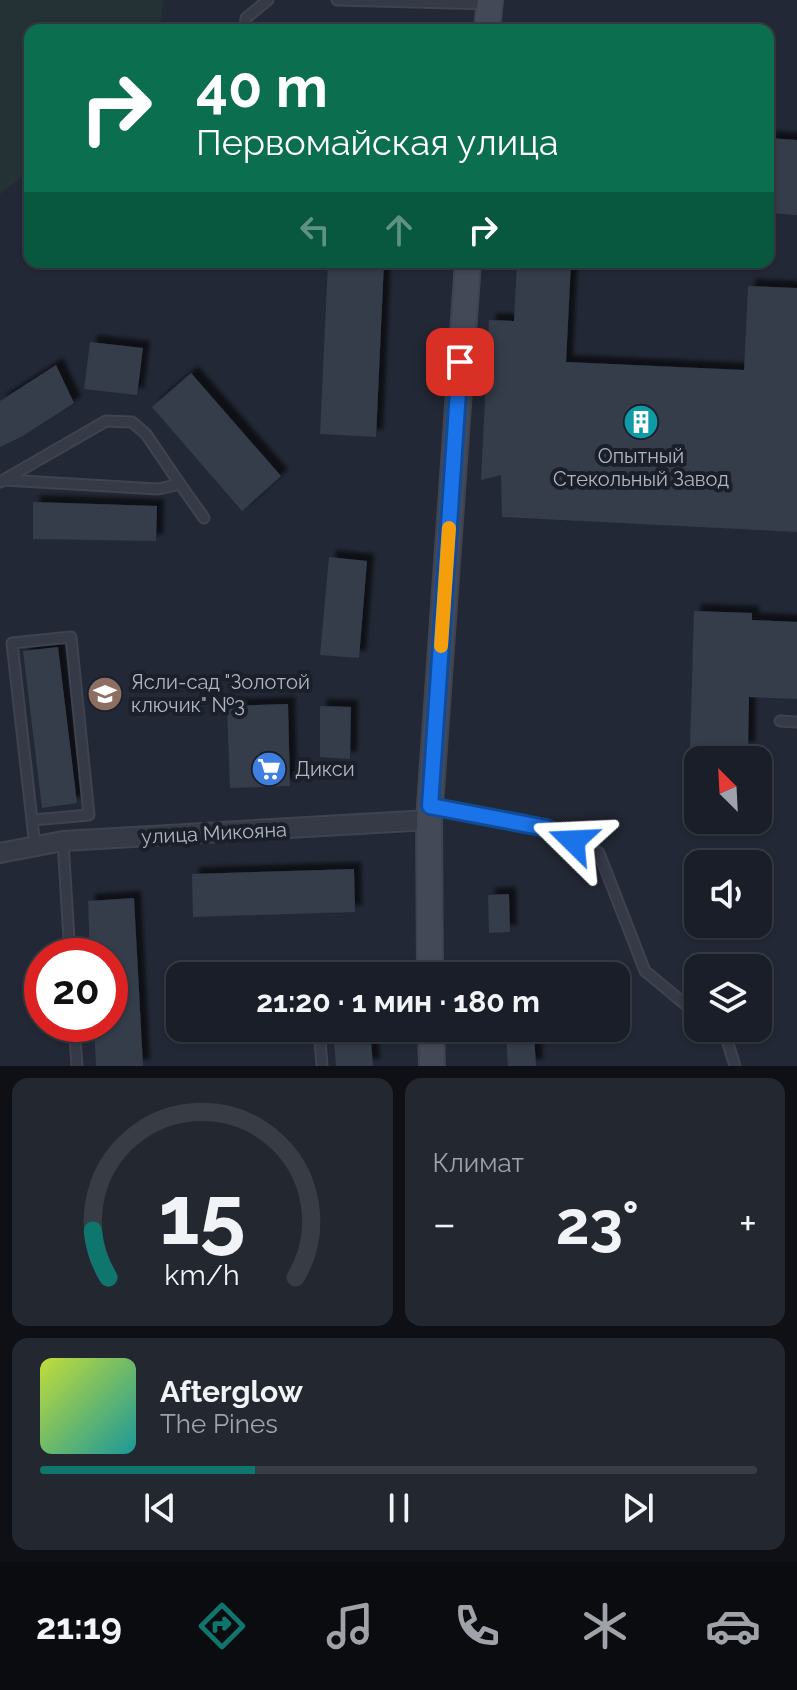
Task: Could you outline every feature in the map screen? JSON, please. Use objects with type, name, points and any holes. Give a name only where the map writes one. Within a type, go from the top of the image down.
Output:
[{"type":"main road","points":[[488,24],[490,2]]},
{"type":"main road","points":[[430,962],[430,813],[468,268]]},
{"type":"main road","points":[[431,1042],[432,1066]]},
{"type":"street","name":"улица Микояна","points":[[0,853],[63,841],[430,813]]},
{"type":"lane","points":[[246,24],[246,18],[268,0]]},
{"type":"lane","points":[[337,0],[490,2]]},
{"type":"lane","points":[[3,481],[106,421],[132,422],[146,434],[204,518]]},
{"type":"lane","points":[[3,481],[158,489],[180,484]]},
{"type":"lane","points":[[33,820],[89,815],[71,637],[12,643],[35,847]]},
{"type":"lane","points":[[780,721],[797,722]]},
{"type":"lane","points":[[430,813],[546,828],[599,853],[645,971],[684,1003]]},
{"type":"lane","points":[[63,841],[69,938]]},
{"type":"lane","points":[[75,1042],[77,1066]]},
{"type":"lane","points":[[320,1042],[322,1066]]},
{"type":"lane","points":[[728,1042],[735,1066]]},
{"type":"shaded area","points":[[0,0],[164,0],[160,24],[24,24],[24,176],[0,194]]},
{"type":"building","points":[[774,138],[797,140],[797,215],[774,213]]},
{"type":"building","points":[[328,268],[384,268],[376,437],[320,434]]},
{"type":"building","name":"Опытный Стекольный Завод","points":[[517,268],[571,268],[566,362],[744,370],[748,286],[797,288],[797,532],[502,517],[501,475],[481,480],[489,320],[514,321]]},
{"type":"building","points":[[90,342],[143,348],[137,395],[84,389]]},
{"type":"building","points":[[56,365],[74,403],[0,447],[0,401]]},
{"type":"building","points":[[191,373],[281,476],[242,511],[152,407]]},
{"type":"building","points":[[33,502],[157,506],[156,541],[33,539]]},
{"type":"building","points":[[329,557],[367,561],[359,658],[320,655]]},
{"type":"building","points":[[694,611],[752,613],[752,620],[797,622],[797,699],[749,697],[748,746],[690,746]]},
{"type":"building","points":[[58,647],[77,803],[42,808],[23,651]]},
{"type":"building","points":[[288,704],[290,786],[230,788],[227,706]]},
{"type":"building","points":[[320,706],[351,707],[350,759],[320,757]]},
{"type":"building","points":[[354,869],[355,912],[193,917],[192,874]]},
{"type":"building","points":[[509,894],[510,932],[489,933],[488,895]]},
{"type":"building","points":[[134,898],[143,1066],[96,1066],[95,1042],[128,1042],[128,938],[89,938],[88,901]]},
{"type":"building","points":[[334,1042],[371,1042],[373,1066],[336,1066]]},
{"type":"building","points":[[506,1042],[534,1042],[536,1066],[508,1066]]},
{"type":"slow traffic","points":[[441,646],[449,528]]},
{"type":"place","name":"Опытный Стекольный Завод","points":[[641,422]]},
{"type":"place","name":"Ясли-сад \"Золотой ключик\" №3","points":[[105,694]]},
{"type":"place","name":"Дикси","points":[[269,769]]},
{"type":"route","points":[[460,362],[430,806],[546,828],[573,841]]}]
